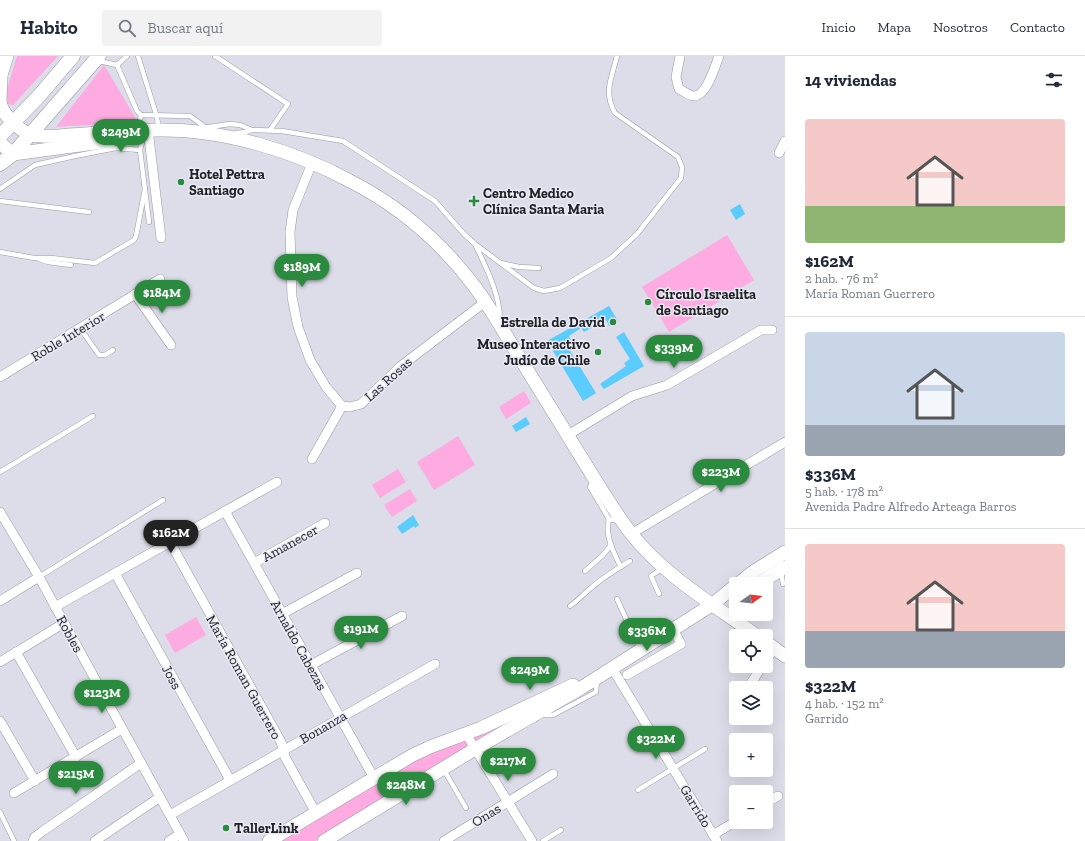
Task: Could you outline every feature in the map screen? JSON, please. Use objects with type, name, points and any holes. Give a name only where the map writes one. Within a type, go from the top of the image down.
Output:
[{"type":"main road","points":[[0,136],[39,96],[73,56]]},
{"type":"main road","points":[[0,164],[13,154],[97,58]]},
{"type":"street","points":[[7,56],[0,77],[0,101],[4,113],[30,135],[146,138],[184,131],[229,134],[331,171],[367,190],[406,217],[447,254],[474,285],[594,478],[616,520],[632,534],[663,568],[713,604],[729,612]]},
{"type":"street","points":[[680,56],[676,77],[679,89],[692,96],[696,96],[705,90],[719,56]]},
{"type":"street","points":[[0,143],[13,154],[96,142],[229,134]]},
{"type":"street","points":[[146,138],[162,238]]},
{"type":"street","points":[[779,153],[785,141]]},
{"type":"street","points":[[312,163],[293,210],[290,232],[292,297],[298,327],[310,360],[326,387],[342,406],[312,459]]},
{"type":"street","name":"Roble Interior","points":[[0,377],[160,279]]},
{"type":"street","points":[[135,294],[171,345]]},
{"type":"street","name":"Las Rosas","points":[[342,406],[350,408],[361,404],[401,366],[485,302]]},
{"type":"street","points":[[568,435],[632,396],[667,385],[761,330],[772,330]]},
{"type":"street","points":[[632,534],[785,442]]},
{"type":"street","points":[[55,607],[276,482]]},
{"type":"street","name":"Arnaldo Cabezas","points":[[225,511],[374,778]]},
{"type":"street","name":"Robles","points":[[0,512],[39,577],[182,838]]},
{"type":"street","name":"Amanecer","points":[[254,563],[325,523]]},
{"type":"street","name":"María Roman Guerrero","points":[[170,542],[281,742],[285,757],[316,813]]},
{"type":"street","points":[[747,577],[785,552]]},
{"type":"street","points":[[770,577],[783,569]]},
{"type":"street","name":"Joss","points":[[115,573],[230,780]]},
{"type":"street","points":[[282,614],[357,573]]},
{"type":"street","points":[[0,601],[39,577]]},
{"type":"street","points":[[324,841],[344,836],[444,768],[536,715],[604,673],[713,604],[729,591]]},
{"type":"street","points":[[713,604],[729,597]]},
{"type":"street","points":[[311,665],[402,616]]},
{"type":"street","points":[[744,621],[751,629]]},
{"type":"street","points":[[0,662],[64,623]]},
{"type":"street","points":[[628,675],[681,644],[673,629]]},
{"type":"street","points":[[773,647],[785,656]]},
{"type":"street","points":[[16,652],[76,757]]},
{"type":"street","name":"Bonanza","points":[[170,815],[435,664]]},
{"type":"street","points":[[269,841],[421,751],[481,728],[558,692],[604,673]]},
{"type":"street","name":"Garrido","points":[[604,673],[673,769],[715,838]]},
{"type":"street","points":[[0,721],[35,781]]},
{"type":"street","points":[[14,793],[122,729]]},
{"type":"street","points":[[466,734],[532,841]]},
{"type":"street","points":[[32,841],[35,836],[43,830],[141,763]]},
{"type":"street","name":"Onas","points":[[444,841],[553,774]]},
{"type":"street","points":[[773,799],[778,796]]},
{"type":"street","points":[[95,841],[160,797]]},
{"type":"street","points":[[715,838],[729,827]]},
{"type":"street","points":[[169,841],[182,838]]},
{"type":"lane","points":[[117,65],[127,56]]},
{"type":"lane","points":[[0,190],[13,179],[35,165],[116,148],[146,138],[156,114],[138,56]]},
{"type":"lane","points":[[215,56],[288,104],[270,130]]},
{"type":"lane","points":[[214,126],[229,134],[238,134],[252,130],[270,130],[344,141],[435,201],[464,234],[475,244],[534,288],[544,291],[560,288],[611,258],[637,234],[681,178],[682,167],[678,157],[615,113],[610,103],[608,92],[617,56]]},
{"type":"lane","points":[[97,58],[117,65],[137,111],[141,115],[146,138],[145,189],[149,222]]},
{"type":"lane","points":[[141,115],[156,114],[190,116],[205,127]]},
{"type":"lane","points":[[184,131],[230,124],[240,125],[252,130]]},
{"type":"lane","points":[[34,258],[51,258],[95,263],[134,240],[138,231],[145,189]]},
{"type":"lane","points":[[0,202],[89,212]]},
{"type":"lane","points":[[475,244],[494,284],[499,306],[501,327]]},
{"type":"lane","points":[[0,252],[71,265]]},
{"type":"lane","points":[[496,260],[519,267],[539,268]]},
{"type":"lane","points":[[80,328],[99,355],[105,355],[113,350]]},
{"type":"lane","points":[[0,472],[93,416]]},
{"type":"lane","points":[[39,577],[164,500]]},
{"type":"lane","points":[[616,520],[607,526],[611,545],[621,567]]},
{"type":"lane","points":[[585,570],[603,555],[611,545]]},
{"type":"lane","points":[[570,606],[581,599],[590,588],[630,561]]},
{"type":"lane","points":[[659,594],[651,576],[663,568]]},
{"type":"lane","points":[[783,569],[783,584]]},
{"type":"lane","points":[[616,600],[640,650]]},
{"type":"lane","points":[[638,790],[705,749]]},
{"type":"lane","points":[[444,768],[466,808]]},
{"type":"lane","points":[[0,812],[14,841]]},
{"type":"lane","points":[[543,841],[561,830]]},
{"type":"shaded area","points":[[17,56],[58,56],[13,105],[8,104],[5,101]]},
{"type":"shaded area","points":[[104,65],[138,122],[56,127]]},
{"type":"shaded area","points":[[727,235],[754,280],[669,332],[642,287]]},
{"type":"shaded area","points":[[524,391],[531,403],[506,419],[499,407]]},
{"type":"shaded area","points":[[458,436],[475,465],[434,490],[417,462]]},
{"type":"shaded area","points":[[398,469],[406,482],[380,498],[372,485]]},
{"type":"shaded area","points":[[410,489],[417,501],[392,517],[384,505]]},
{"type":"shaded area","points":[[196,617],[206,635],[175,653],[165,635]]},
{"type":"shaded area","points":[[528,710],[436,769],[315,841],[278,841],[434,749]]},
{"type":"water","points":[[740,204],[745,214],[736,220],[730,210]]},
{"type":"water","points":[[609,306],[618,321],[609,326],[606,320],[584,332],[581,328],[569,336],[571,340],[566,344],[596,393],[583,401],[547,341]]},
{"type":"water","points":[[624,332],[644,366],[604,389],[600,384],[626,366],[624,363],[630,359],[616,337]]},
{"type":"water","points":[[526,417],[530,424],[516,432],[512,426]]},
{"type":"water","points":[[413,515],[419,525],[415,528],[414,526],[402,534],[397,527]]},
{"type":"place","name":"Hotel Pettra Santiago","points":[[181,182]]},
{"type":"place","name":"Centro Medico Clínica Santa Maria","points":[[474,201]]},
{"type":"place","name":"Círculo Israelita de Santiago","points":[[648,302]]},
{"type":"place","name":"Estrella de David","points":[[613,322]]},
{"type":"place","name":"Museo Interactivo Judío de Chile","points":[[598,352]]},
{"type":"place","name":"TallerLink","points":[[226,828]]}]
